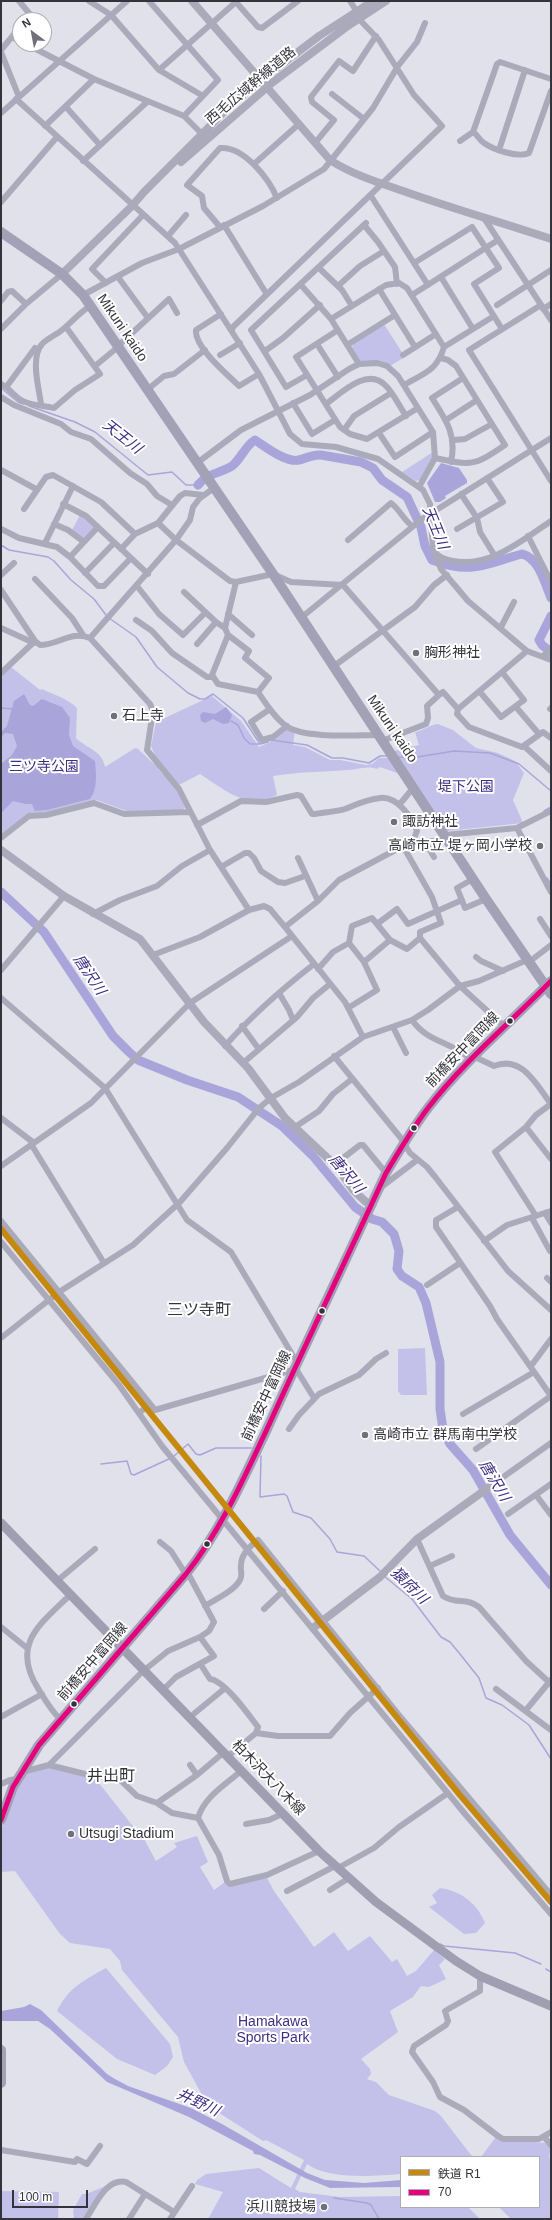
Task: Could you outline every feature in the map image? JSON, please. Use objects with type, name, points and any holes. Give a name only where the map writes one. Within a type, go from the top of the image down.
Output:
[{"type":"main road","name":"Mikuni kaido","points":[[1,232],[62,274],[83,295],[273,574],[486,899],[528,961],[549,987]]},
{"type":"main road","name":"前橋安中富岡線","points":[[1,1820],[19,1776],[39,1745],[124,1649],[186,1574],[223,1520],[297,1367],[386,1173],[404,1142],[428,1107],[505,1027],[549,987]]},
{"type":"main road","name":"柏木沢大八木線","points":[[1,1523],[145,1670],[282,1814],[349,1878],[382,1906],[456,1961],[480,1976],[551,2006]]},
{"type":"main road","points":[[1,2050],[1,2083]]},
{"type":"street","points":[[20,1],[28,12]]},
{"type":"street","points":[[89,1],[111,15],[159,70],[203,96]]},
{"type":"street","points":[[1,113],[127,1]]},
{"type":"street","points":[[149,1],[218,80],[184,116]]},
{"type":"street","points":[[192,1],[330,160],[360,176],[551,239]]},
{"type":"street","points":[[159,70],[236,1],[258,28],[262,28],[298,1]]},
{"type":"street","points":[[232,330],[233,327],[266,293],[371,196],[442,126],[414,95],[398,66],[376,36],[358,15],[350,1]]},
{"type":"street","name":"西毛広域幹線道路","points":[[62,274],[139,198],[205,137],[358,15],[373,1]]},
{"type":"street","name":"西毛広域幹線道路","points":[[205,137],[231,106],[261,80],[319,36],[386,1]]},
{"type":"street","points":[[83,295],[157,256],[179,249],[278,198],[321,171],[364,119],[398,66],[417,42],[425,23]]},
{"type":"street","points":[[315,143],[334,120],[312,102],[311,96],[339,62],[353,71],[376,36]]},
{"type":"street","points":[[12,37],[1,51],[17,98],[45,126],[132,206],[168,236],[179,249],[260,374],[290,434],[302,444],[336,447],[378,459],[423,490],[428,499],[431,513],[433,548],[439,566],[468,601],[501,627],[527,651],[551,660]]},
{"type":"street","points":[[41,52],[94,79],[184,116],[205,137]]},
{"type":"street","points":[[460,141],[473,132],[497,64],[500,62],[551,79]]},
{"type":"street","points":[[499,150],[525,70]]},
{"type":"street","points":[[45,126],[94,79]]},
{"type":"street","points":[[473,132],[486,145],[499,150],[519,154],[529,153],[549,105],[551,92]]},
{"type":"street","points":[[332,95],[364,119]]},
{"type":"street","points":[[83,161],[147,102]]},
{"type":"street","points":[[66,107],[100,145]]},
{"type":"street","points":[[254,164],[298,124]]},
{"type":"street","points":[[1,202],[57,137]]},
{"type":"street","points":[[266,293],[222,226],[204,208],[202,196],[187,185],[222,148],[232,150],[254,164],[271,184],[278,198]]},
{"type":"street","points":[[371,196],[428,285]]},
{"type":"street","points":[[106,283],[92,268],[144,216]]},
{"type":"street","points":[[168,236],[186,216]]},
{"type":"street","points":[[484,218],[551,320]]},
{"type":"street","points":[[307,375],[286,387],[251,330],[365,224],[395,267],[397,284]]},
{"type":"street","points":[[414,264],[472,227],[498,268],[474,284],[502,329]]},
{"type":"street","points":[[412,295],[498,240]]},
{"type":"street","points":[[338,286],[360,266],[384,251]]},
{"type":"street","points":[[319,268],[338,286],[352,306]]},
{"type":"street","points":[[497,305],[551,270]]},
{"type":"street","points":[[2,326],[62,274]]},
{"type":"street","points":[[118,277],[148,318]]},
{"type":"street","points":[[441,277],[473,329]]},
{"type":"street","points":[[331,319],[390,284],[397,284],[407,288],[444,347]]},
{"type":"street","points":[[301,285],[331,319],[359,364]]},
{"type":"street","points":[[379,290],[415,347]]},
{"type":"street","points":[[1,301],[8,292],[12,291],[26,304]]},
{"type":"street","points":[[95,366],[118,347],[169,299],[177,313]]},
{"type":"street","points":[[551,304],[542,307],[502,329],[469,350],[531,450],[549,472],[551,481]]},
{"type":"street","points":[[265,351],[283,338],[320,305]]},
{"type":"street","points":[[41,404],[37,367],[38,350],[43,343],[66,327],[78,314],[90,306]]},
{"type":"street","points":[[221,314],[196,330],[196,334],[209,357],[240,386],[260,374]]},
{"type":"street","points":[[347,345],[395,315]]},
{"type":"street","points":[[404,385],[435,366],[441,358],[444,347],[494,316]]},
{"type":"street","points":[[38,350],[35,348],[4,385],[26,403],[41,404],[54,408],[75,390],[100,374],[66,327]]},
{"type":"street","points":[[338,330],[296,357],[335,420],[344,430],[367,438],[379,433],[418,408]]},
{"type":"street","points":[[403,355],[436,334]]},
{"type":"street","points":[[220,355],[240,343]]},
{"type":"street","points":[[316,344],[338,377]]},
{"type":"street","points":[[147,390],[164,376],[174,374],[205,350]]},
{"type":"street","points":[[435,458],[463,465],[474,464],[505,445],[452,362],[441,358]]},
{"type":"street","points":[[197,463],[241,430],[317,391],[359,364],[377,363],[387,366],[404,385],[433,432],[435,458],[419,487]]},
{"type":"street","points":[[326,404],[364,379],[373,378],[381,381],[406,416]]},
{"type":"street","points":[[451,462],[454,440],[446,420],[432,398],[463,378]]},
{"type":"street","points":[[344,430],[354,416],[391,393]]},
{"type":"street","points":[[1,397],[14,405],[61,424],[71,432],[91,439],[130,473],[147,484],[157,496],[172,505]]},
{"type":"street","points":[[446,420],[477,400]]},
{"type":"street","points":[[293,404],[312,434],[335,420]]},
{"type":"street","points":[[454,440],[465,439],[492,424]]},
{"type":"street","points":[[379,433],[394,457],[433,432]]},
{"type":"street","points":[[302,618],[422,518],[551,438]]},
{"type":"street","points":[[1,470],[36,490]]},
{"type":"street","points":[[24,509],[36,490],[46,477],[50,475],[102,502],[135,534]]},
{"type":"street","points":[[457,529],[503,502],[487,478]]},
{"type":"street","points":[[90,638],[148,574],[176,540],[190,520],[193,507],[203,495],[209,481]]},
{"type":"street","points":[[45,543],[73,486]]},
{"type":"street","points":[[120,549],[135,534],[158,523],[172,505],[185,493],[203,495]]},
{"type":"street","points":[[461,494],[477,518],[480,532],[495,556]]},
{"type":"street","points":[[348,540],[391,503],[399,509],[405,521],[414,525]]},
{"type":"street","points":[[63,504],[83,514],[148,574]]},
{"type":"street","points":[[433,548],[440,557],[460,563],[469,563],[495,556],[551,521]]},
{"type":"street","points":[[158,523],[176,540],[230,581],[236,582],[273,574],[285,581],[291,582],[343,585],[439,695]]},
{"type":"street","points":[[54,524],[68,530],[84,542]]},
{"type":"street","points":[[70,557],[98,527]]},
{"type":"street","points":[[1,529],[19,538],[57,547],[70,557],[98,586],[104,586],[130,559]]},
{"type":"street","points":[[528,536],[551,582]]},
{"type":"street","points":[[85,573],[114,543]]},
{"type":"street","points":[[1,575],[14,563]]},
{"type":"street","points":[[334,666],[415,607],[434,585],[447,576]]},
{"type":"street","points":[[35,579],[72,618],[83,635]]},
{"type":"street","points":[[225,628],[236,582]]},
{"type":"street","points":[[137,586],[159,614],[183,635],[205,612]]},
{"type":"street","points":[[1,590],[35,642]]},
{"type":"street","points":[[184,592],[200,605],[216,622],[225,628],[228,635],[249,651],[245,658],[269,678],[258,692]]},
{"type":"street","points":[[501,627],[514,602]]},
{"type":"street","points":[[228,614],[252,635]]},
{"type":"street","points":[[136,620],[152,631],[172,652],[207,677],[213,677]]},
{"type":"street","points":[[197,644],[216,622]]},
{"type":"street","points":[[1,628],[43,645],[60,639],[83,635],[90,638],[150,704],[153,711],[146,750],[179,789],[189,812],[210,850],[248,910]]},
{"type":"street","points":[[228,635],[212,675],[213,677],[218,684],[258,692],[270,709],[287,726],[323,736],[381,738],[426,724],[428,718],[427,706],[443,692],[458,709],[457,714],[469,727],[522,747],[524,746],[551,771]]},
{"type":"street","points":[[1,672],[35,642]]},
{"type":"street","points":[[543,656],[551,649]]},
{"type":"street","points":[[458,709],[527,651]]},
{"type":"street","points":[[480,692],[501,717],[524,700],[502,672]]},
{"type":"street","points":[[516,707],[539,734]]},
{"type":"street","points":[[270,709],[251,722],[262,740],[274,737],[287,726]]},
{"type":"street","points":[[524,746],[542,732],[551,738]]},
{"type":"street","points":[[400,805],[414,787]]},
{"type":"street","points":[[197,825],[241,801],[266,802],[297,795],[301,796],[312,814],[315,814],[344,809],[358,803],[382,797],[400,805],[415,826],[417,831],[413,841]]},
{"type":"street","points":[[1,838],[29,816],[46,815],[94,803],[124,814],[189,812]]},
{"type":"street","points":[[285,927],[318,901],[339,880],[413,841],[425,842],[517,828],[551,811]]},
{"type":"street","points":[[517,828],[551,892]]},
{"type":"street","points":[[425,842],[434,857]]},
{"type":"street","points":[[403,846],[438,911],[441,923],[420,932],[420,938],[460,986],[505,1027]]},
{"type":"street","points":[[1,850],[64,896],[93,914],[121,927],[140,939],[225,1046],[243,1063],[295,1127],[334,1165],[353,1190],[366,1202],[373,1204]]},
{"type":"street","points":[[93,914],[120,900],[157,886],[182,866],[210,850]]},
{"type":"street","points":[[221,867],[245,853],[249,853],[254,858],[261,871],[278,882],[285,883],[305,876]]},
{"type":"street","points":[[298,858],[305,876],[318,901]]},
{"type":"street","points":[[473,879],[456,888],[465,908],[486,899]]},
{"type":"street","points":[[1,970],[64,896]]},
{"type":"street","points":[[377,924],[397,909],[408,924],[462,900]]},
{"type":"street","points":[[154,955],[200,937],[248,910],[264,906],[270,909],[330,984],[348,1008],[363,1037]]},
{"type":"street","points":[[348,1008],[377,990],[364,962],[349,943],[350,930],[355,924],[372,918],[390,940],[406,949],[420,938]]},
{"type":"street","points":[[540,919],[551,936]]},
{"type":"street","points":[[1,1166],[89,1104],[190,1003],[292,936]]},
{"type":"street","points":[[364,962],[390,940]]},
{"type":"street","points":[[225,1046],[242,1026],[279,993],[333,952],[349,943]]},
{"type":"street","points":[[1,1338],[59,1292],[133,1245],[177,1205],[228,1148],[259,1108],[271,1098],[299,1082],[363,1037],[412,1020],[460,986],[479,981],[528,961],[551,945]]},
{"type":"street","points":[[476,956],[480,961],[503,971]]},
{"type":"street","points":[[243,1063],[258,1048],[293,1020],[313,998],[330,984]]},
{"type":"street","points":[[279,993],[293,1020]]},
{"type":"street","points":[[1,998],[105,1088],[187,1220],[231,1252],[314,1398]]},
{"type":"street","points":[[412,1020],[423,1033],[433,1039],[461,1050],[473,1059],[494,1066],[504,1062],[521,1068],[551,1104],[536,1115],[526,1127],[495,1152],[534,1217],[550,1251]]},
{"type":"street","points":[[242,1026],[258,1048]]},
{"type":"street","points":[[393,1027],[406,1053]]},
{"type":"street","points":[[334,1056],[417,1160],[427,1166],[484,1241],[513,1276],[551,1310]]},
{"type":"street","points":[[295,1127],[319,1111],[333,1094],[352,1079]]},
{"type":"street","points":[[1,1118],[32,1143],[104,1264]]},
{"type":"street","points":[[526,1127],[551,1159]]},
{"type":"street","points":[[334,1165],[360,1145],[363,1145],[386,1173]]},
{"type":"street","points":[[379,1189],[417,1160]]},
{"type":"street","points":[[458,1207],[436,1220],[436,1227],[497,1319],[551,1396],[476,1449]]},
{"type":"street","points":[[484,1241],[507,1226],[548,1212],[551,1224]]},
{"type":"street","points":[[1,1221],[155,1410],[297,1367]]},
{"type":"street","points":[[1,1242],[48,1301],[119,1385],[162,1446],[248,1548],[448,1793],[551,1914]]},
{"type":"street","points":[[427,1285],[460,1263]]},
{"type":"street","points":[[463,1414],[533,1369],[551,1339]]},
{"type":"street","points":[[289,1429],[314,1398],[332,1386],[359,1375],[376,1359],[386,1353]]},
{"type":"street","points":[[139,1413],[150,1404]]},
{"type":"street","points":[[313,1628],[380,1577],[418,1539],[551,1443]]},
{"type":"street","points":[[508,1514],[551,1484]]},
{"type":"street","points":[[536,1495],[551,1515]]},
{"type":"street","points":[[418,1539],[443,1596],[452,1602],[470,1602],[479,1607],[526,1661],[550,1682],[526,1710]]},
{"type":"street","points":[[205,1606],[238,1584],[242,1577],[240,1563],[248,1548],[258,1540],[442,1766],[551,1895]]},
{"type":"street","points":[[1,1784],[49,1765],[145,1670],[168,1651],[200,1637],[209,1631],[214,1622],[190,1577],[186,1574],[171,1551],[160,1542]]},
{"type":"street","points":[[57,1581],[95,1550]]},
{"type":"street","points":[[430,1566],[452,1556]]},
{"type":"street","points":[[264,1609],[283,1591]]},
{"type":"street","points":[[61,1720],[30,1675],[27,1648],[30,1638],[38,1627],[70,1595]]},
{"type":"street","points":[[1,1627],[27,1648]]},
{"type":"street","points":[[163,1690],[176,1677],[201,1665],[214,1656],[200,1637]]},
{"type":"street","points":[[157,1803],[256,1733],[258,1727],[232,1694],[224,1689],[217,1680],[210,1679],[201,1665]]},
{"type":"street","points":[[256,1733],[278,1736],[330,1736],[350,1713],[378,1688]]},
{"type":"street","points":[[190,1717],[224,1689]]},
{"type":"street","points":[[496,1689],[551,1730]]},
{"type":"street","points":[[1,1717],[42,1694]]},
{"type":"street","points":[[49,1765],[89,1775],[114,1774],[131,1792],[157,1803],[172,1813],[198,1818]]},
{"type":"street","points":[[190,1765],[197,1775]]},
{"type":"street","points":[[432,1773],[442,1766]]},
{"type":"street","points":[[241,1771],[206,1801],[200,1809],[198,1818],[219,1855],[227,1881],[230,1884],[267,1875],[319,1851]]},
{"type":"street","points":[[288,1891],[374,1848],[399,1827],[448,1793]]},
{"type":"street","points":[[246,1824],[269,1820],[282,1814]]},
{"type":"street","points":[[330,1890],[349,1878]]},
{"type":"street","points":[[480,1976],[480,1991],[445,2011],[448,2021],[446,2025],[414,2046],[412,2052],[433,2082],[440,2098],[464,2110],[503,2139],[539,2140],[551,2132]]},
{"type":"street","points":[[544,2137],[551,2145]]},
{"type":"street","points":[[1,2150],[74,2162],[77,2159],[87,2164],[100,2146]]},
{"type":"street","points":[[86,2219],[107,2188],[114,2183],[126,2182],[174,2212]]},
{"type":"street","points":[[170,2219],[192,2186]]},
{"type":"street","points":[[129,2219],[145,2194]]},
{"type":"green space","points":[[384,324],[405,357],[390,366],[360,362],[352,348],[353,344]]},
{"type":"green space","points":[[433,452],[432,460],[420,480],[416,481],[402,472]]},
{"type":"green space","points":[[80,515],[94,526],[94,528],[84,539],[72,530]]},
{"type":"green space","name":"三ツ寺公園","points":[[1,667],[6,671],[11,667],[40,690],[42,689],[60,697],[77,708],[76,738],[94,750],[101,757],[105,767],[135,748],[154,764],[157,760],[151,746],[156,722],[212,696],[241,721],[259,747],[270,742],[287,727],[295,731],[293,745],[305,747],[330,760],[340,760],[366,765],[372,764],[379,758],[389,758],[400,774],[380,767],[377,769],[365,768],[273,776],[277,795],[266,799],[255,800],[246,799],[227,792],[200,774],[179,785],[162,765],[158,769],[177,789],[185,808],[181,811],[129,812],[97,800],[47,812],[30,814],[1,836]]},
{"type":"green space","name":"堤下公園","points":[[438,724],[453,730],[476,748],[498,753],[515,761],[524,773],[513,800],[523,823],[447,831],[393,751],[419,745],[415,732]]},
{"type":"green space","points":[[425,1348],[427,1395],[401,1395],[398,1391],[398,1349]]},
{"type":"green space","name":"Hamakawa Sports Park","points":[[48,1767],[91,1777],[99,1783],[139,1834],[143,1837],[156,1861],[177,1847],[174,1843],[197,1836],[208,1862],[200,1867],[214,1890],[225,1882],[267,1878],[274,1891],[314,1947],[334,1932],[348,1951],[370,1936],[392,1962],[397,1959],[407,1976],[416,1971],[434,1950],[445,1959],[439,1965],[446,1979],[429,1987],[421,1986],[413,1997],[390,2011],[398,2032],[361,2059],[370,2069],[371,2074],[367,2079],[376,2082],[389,2095],[435,2111],[441,2116],[471,2155],[474,2156],[400,2156],[400,2174],[378,2176],[352,2176],[327,2173],[307,2164],[295,2189],[300,2192],[340,2197],[400,2196],[400,2208],[469,2208],[480,2219],[208,2219],[223,2192],[195,2184],[197,2180],[206,2174],[259,2168],[291,2188],[304,2160],[266,2140],[263,2141],[213,2109],[206,2102],[184,2062],[178,2037],[122,1970],[120,1961],[110,1949],[70,1943],[60,1934],[15,1871],[1,1872],[1,1830],[12,1797],[25,1774]]},
{"type":"green space","points":[[440,1888],[461,1895],[478,1910],[485,1923],[476,1933],[464,1934],[429,1907],[437,1903],[432,1895]]},
{"type":"green space","points":[[106,1968],[170,2044],[173,2057],[167,2066],[155,2075],[117,2059],[57,2011],[66,1996],[77,1985]]},
{"type":"green space","points":[[495,2138],[545,2143],[551,2148],[549,2157],[551,2160],[551,2219],[511,2219],[500,2208],[540,2208],[540,2156],[482,2156]]},
{"type":"green space","points":[[106,2186],[84,2219],[74,2219],[73,2210],[82,2194],[86,2194]]},
{"type":"green space","points":[[1,2191],[59,2192],[58,2219],[1,2219]]},
{"type":"shaded area","points":[[441,463],[459,468],[467,480],[467,483],[445,496],[446,498],[440,502],[435,502],[427,483]]},
{"type":"shaded area","points":[[24,694],[30,705],[33,706],[42,699],[62,707],[70,718],[69,735],[73,746],[95,761],[95,786],[93,795],[90,799],[47,810],[35,811],[32,804],[13,801],[1,813],[1,764],[12,755],[17,746],[13,734],[5,733],[1,737],[1,732],[7,726],[14,701]]},
{"type":"shaded area","points":[[226,707],[232,715],[229,723],[223,724],[213,719],[205,723],[201,721],[200,715],[203,712],[215,714]]},
{"type":"shaded area","points":[[30,2004],[41,2010],[107,2074],[115,2079],[128,2086],[191,2108],[307,2173],[325,2180],[364,2183],[400,2180],[400,2187],[330,2188],[305,2178],[260,2155],[254,2154],[253,2151],[189,2117],[107,2082],[50,2029],[38,2021],[1,2021],[1,2011],[24,2007]]},
{"type":"waterway","name":"天王川","points":[[1,388],[18,402],[23,404]]},
{"type":"waterway","name":"天王川","points":[[29,406],[75,422],[95,432],[148,475],[172,472],[186,485],[198,485]]},
{"type":"waterway","name":"天王川","points":[[198,485],[205,478],[232,466],[248,446],[255,440],[276,454],[288,459],[299,460],[321,455],[361,462],[373,468],[382,480],[407,497],[421,527],[425,546],[432,560],[458,567],[468,567],[488,564],[522,554],[528,556],[541,572],[551,598]]},
{"type":"waterway","points":[[1,545],[9,550],[48,557],[54,561],[71,580],[94,599],[106,615]]},
{"type":"waterway","name":"天王川","points":[[551,616],[539,640],[542,645],[551,652]]},
{"type":"waterway","points":[[109,618],[136,637],[157,667],[188,693],[200,699],[205,699],[213,694],[243,718],[260,744],[268,742]]},
{"type":"waterway","points":[[1,708],[13,709]]},
{"type":"waterway","points":[[231,721],[238,725],[244,738],[250,744],[260,744]]},
{"type":"waterway","points":[[271,740],[307,745],[332,758],[343,758],[369,763],[380,756],[388,756]]},
{"type":"waterway","points":[[398,757],[411,758],[454,751],[490,753],[519,764],[551,791]]},
{"type":"waterway","points":[[544,811],[551,807]]},
{"type":"waterway","points":[[547,878],[551,884]]},
{"type":"waterway","name":"唐沢川","points":[[1,892],[44,932],[113,1036],[138,1060],[187,1080],[238,1097],[282,1126],[313,1156],[355,1207],[372,1219],[382,1222],[394,1234],[399,1251],[397,1269],[402,1276],[419,1287],[426,1303],[440,1362],[440,1409],[443,1429],[450,1444],[473,1470],[510,1535],[551,1585]]},
{"type":"waterway","name":"猿府川","points":[[174,1456],[188,1444],[196,1454],[200,1455],[216,1448],[252,1448]]},
{"type":"waterway","name":"猿府川","points":[[261,1456],[260,1497],[284,1494],[287,1496],[293,1512],[311,1518],[330,1539],[337,1552],[364,1556],[380,1571]]},
{"type":"waterway","name":"猿府川","points":[[101,1464],[127,1461],[131,1474],[134,1475],[171,1458]]},
{"type":"waterway","name":"猿府川","points":[[384,1576],[412,1599],[441,1637],[450,1642],[479,1678],[486,1698],[502,1705],[529,1725],[551,1759]]},
{"type":"waterway","points":[[440,1944],[444,1946],[515,1953],[541,1964]]},
{"type":"waterway","points":[[546,1969],[551,1972]]},
{"type":"waterway","points":[[334,2198],[367,2203],[371,2205],[379,2219]]},
{"type":"rail line","name":"R1","points":[[1,1229],[459,1794],[551,1902]]},
{"type":"transit line","name":"70","points":[[1,1820],[13,1787],[39,1745],[186,1574],[199,1557],[221,1522],[249,1467],[386,1173],[411,1132],[428,1108],[456,1075],[551,981]]},
{"type":"place","name":"胸形神社","points":[[416,653]]},
{"type":"place","name":"石上寺","points":[[114,716]]},
{"type":"place","name":"諏訪神社","points":[[394,822]]},
{"type":"place","name":"高崎市立 堤ヶ岡小学校","points":[[540,846]]},
{"type":"place","name":"高崎市立 群馬南中学校","points":[[365,1435]]},
{"type":"place","name":"Utsugi Stadium","points":[[71,1834]]},
{"type":"place","name":"浜川競技場","points":[[324,2207]]},
{"type":"district","name":"三ツ寺町","points":[[199,1311]]},
{"type":"district","name":"井出町","points":[[111,1777]]},
{"type":"water label","name":"井野川","points":[[198,2103]]}]
